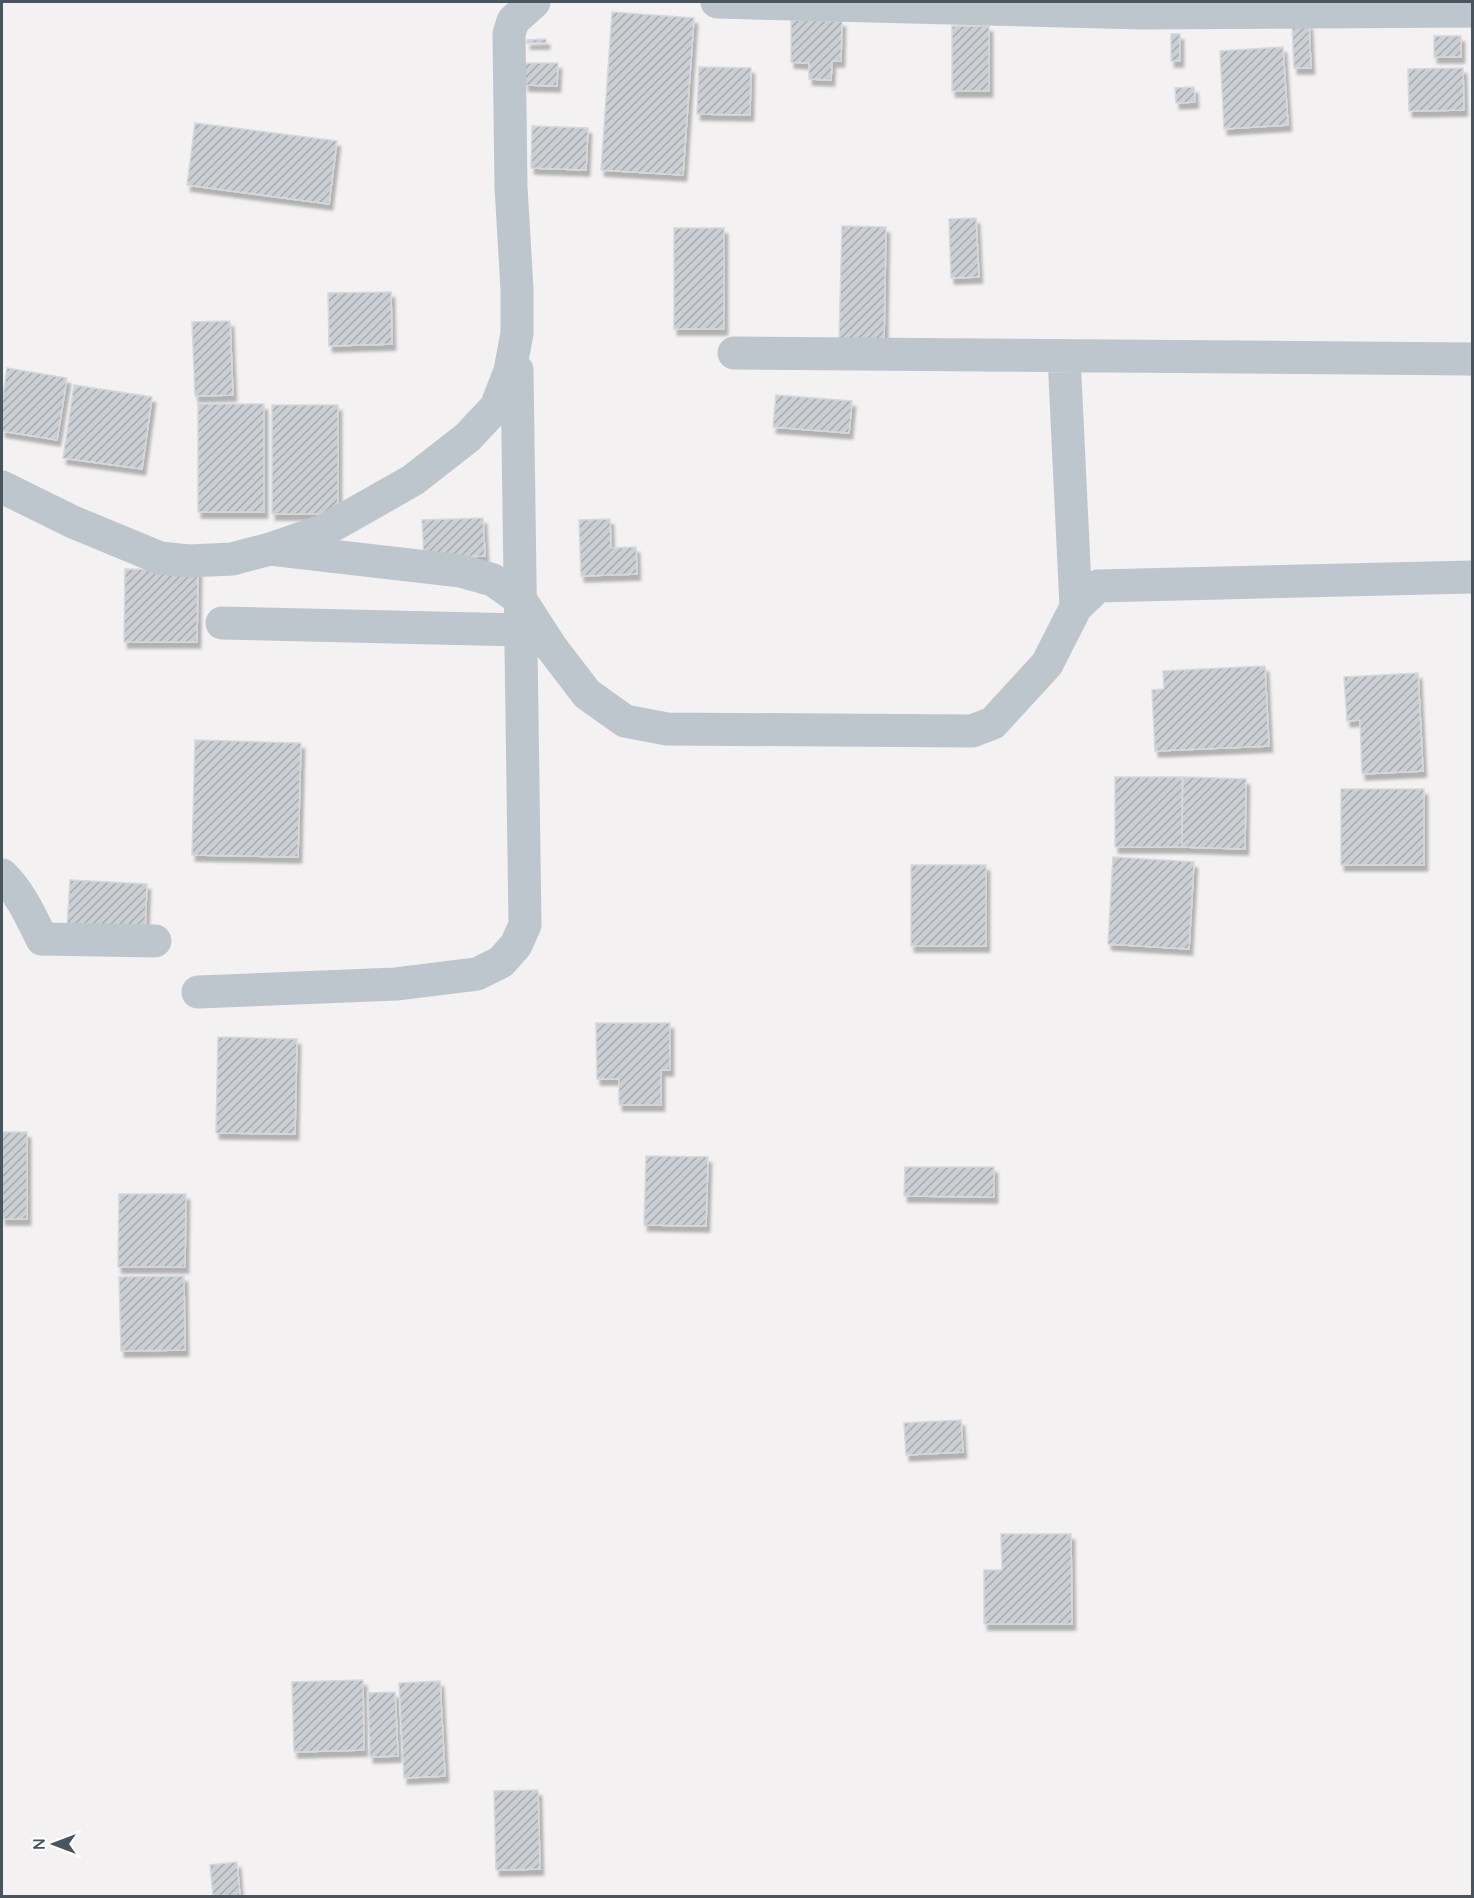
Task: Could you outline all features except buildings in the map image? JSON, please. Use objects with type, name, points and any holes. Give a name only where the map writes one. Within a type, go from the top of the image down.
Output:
[{"type":"street","points":[[198,992],[396,984],[477,974],[501,962],[516,945],[525,925],[517,289],[511,187],[509,34],[513,21],[534,2]]},
{"type":"street","points":[[717,2],[1142,13],[1473,11]]},
{"type":"street","points":[[2,487],[73,522],[160,558],[189,561],[232,559],[270,549],[325,530],[413,480],[468,436],[496,406],[510,371],[517,333]]},
{"type":"street","points":[[734,353],[1473,359]]},
{"type":"street","points":[[1064,356],[1076,608]]},
{"type":"street","points":[[270,549],[461,571],[493,580],[520,614],[551,647],[587,694],[625,721],[667,729],[972,731],[993,723],[1047,664],[1076,608],[1098,586],[1473,577]]},
{"type":"street","points":[[222,623],[520,614]]},
{"type":"street","points":[[2,875],[21,900],[42,939],[155,941]]}]
